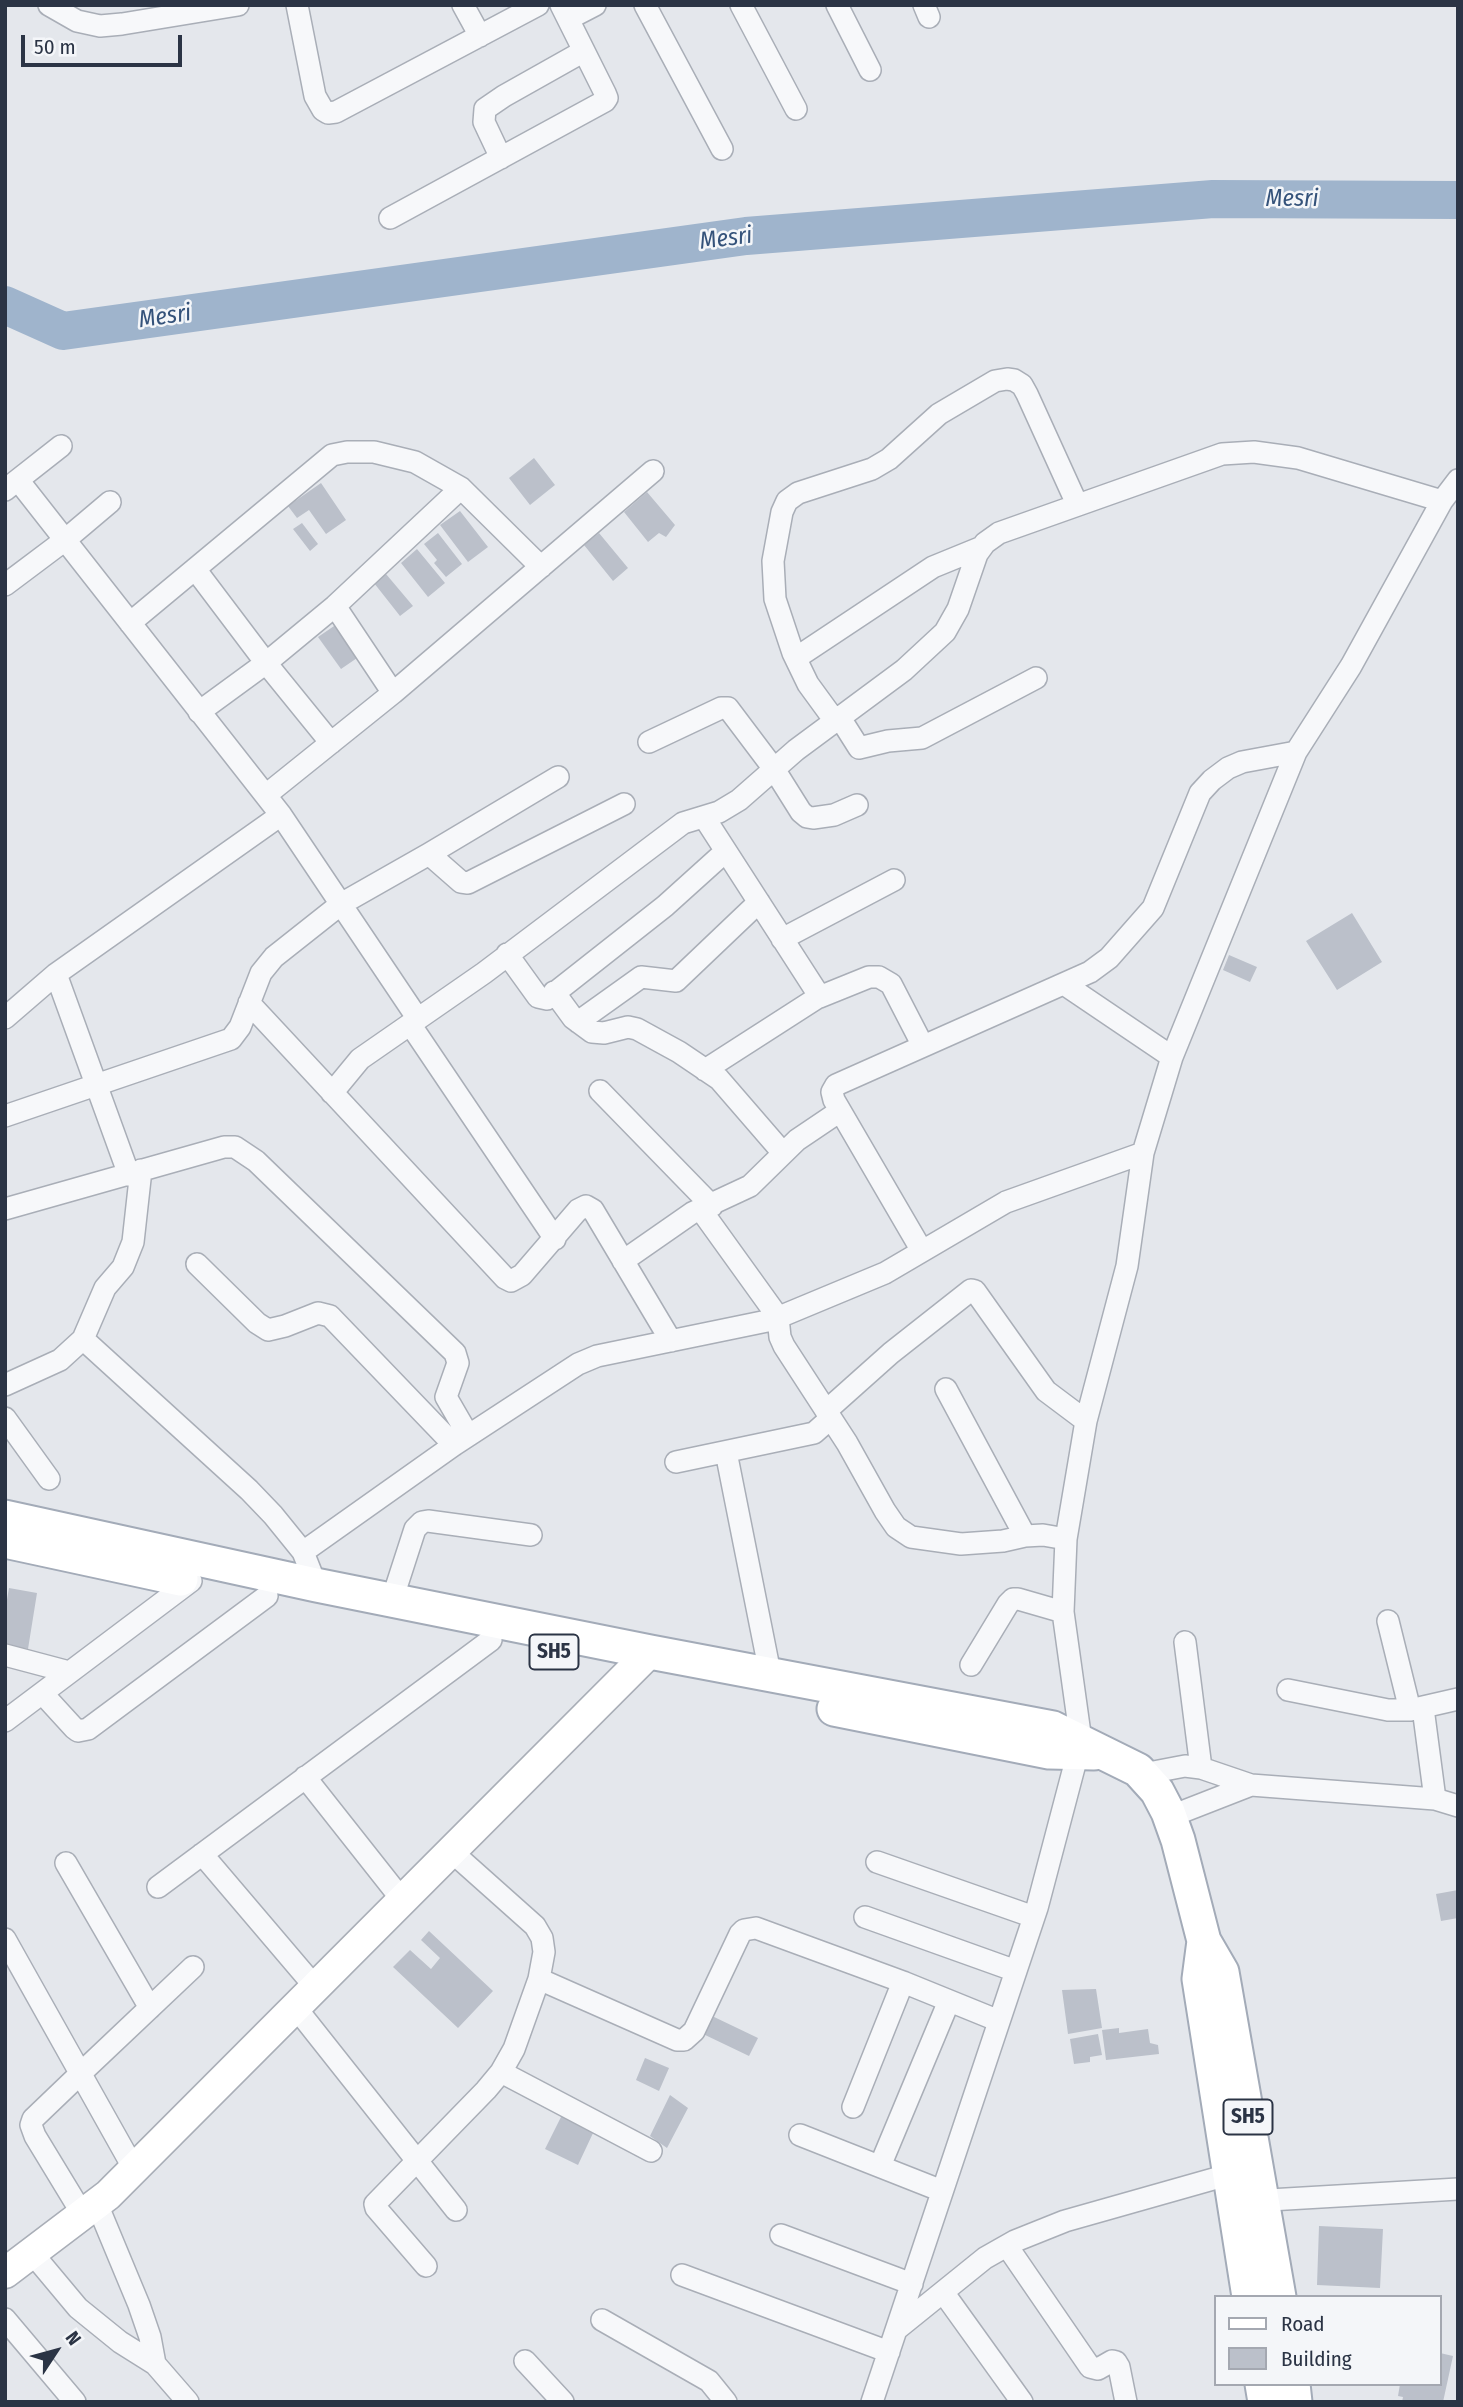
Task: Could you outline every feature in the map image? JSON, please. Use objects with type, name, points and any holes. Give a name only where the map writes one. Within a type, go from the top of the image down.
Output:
[{"type":"main road","name":"SH5","points":[[5,1517],[392,1600],[642,1660],[1049,1752],[1088,1749]]},
{"type":"main road","name":"SH5","points":[[5,1541],[491,1640],[642,1660],[770,1673],[1053,1728],[1088,1749],[1143,1774],[1157,1791],[1169,1817],[1178,1840],[1204,1941],[1222,1972],[1243,2192],[1249,2295]]},
{"type":"main road","name":"SH5","points":[[1243,2192],[1278,2295]]},
{"type":"street","points":[[49,5],[77,21],[100,26],[238,5]]},
{"type":"street","points":[[297,5],[315,96],[323,110],[328,113],[336,112],[538,5]]},
{"type":"street","points":[[463,5],[480,36]]},
{"type":"street","points":[[390,218],[605,101],[605,93],[564,12],[595,5]]},
{"type":"street","points":[[645,5],[722,149]]},
{"type":"street","points":[[741,5],[796,109]]},
{"type":"street","points":[[837,5],[870,70]]},
{"type":"street","points":[[501,158],[484,122],[485,109],[584,51]]},
{"type":"street","points":[[1036,678],[922,738],[888,741],[859,748],[808,684],[775,599],[773,561],[782,512],[787,501],[798,493],[872,469],[889,459],[939,414],[995,382],[1007,379],[1021,385],[1077,504]]},
{"type":"street","points":[[61,446],[12,485],[65,540],[281,815],[354,897],[414,1021],[555,1239]]},
{"type":"street","points":[[130,623],[332,455],[347,452],[374,452],[415,462],[461,488],[541,567]]},
{"type":"street","points":[[332,1093],[360,1059],[683,823],[719,812],[739,800],[837,719],[904,670],[945,632],[958,609],[977,554],[999,533],[1222,454],[1255,452],[1298,458],[1442,501]]},
{"type":"street","points":[[266,796],[393,693],[653,471]]},
{"type":"street","points":[[872,2402],[1088,1749],[1063,1612],[1066,1539],[1086,1421],[1127,1266],[1143,1153],[1172,1057],[1296,752],[1351,666],[1442,501],[1458,480]]},
{"type":"street","points":[[199,712],[266,663],[335,606],[461,488]]},
{"type":"street","points":[[5,585],[110,502]]},
{"type":"street","points":[[796,658],[933,566],[982,547]]},
{"type":"street","points":[[195,569],[331,743]]},
{"type":"street","points":[[335,606],[393,693]]},
{"type":"street","points":[[649,742],[721,708],[727,708],[807,817],[834,815],[857,805]]},
{"type":"street","points":[[922,1251],[834,1100],[832,1092],[836,1085],[1090,972],[1109,958],[1153,908],[1200,793],[1212,780],[1242,762],[1296,752]]},
{"type":"street","points":[[5,1115],[98,1086],[231,1039],[240,1027],[267,965],[354,897],[558,777]]},
{"type":"street","points":[[429,854],[461,882],[468,883],[624,804]]},
{"type":"street","points":[[5,1018],[56,974],[281,815]]},
{"type":"street","points":[[704,817],[820,997]]},
{"type":"street","points":[[507,954],[538,998],[547,999],[665,906],[726,851]]},
{"type":"street","points":[[782,939],[894,880]]},
{"type":"street","points":[[578,1022],[641,977],[676,981],[759,902]]},
{"type":"street","points":[[5,1385],[60,1360],[83,1339],[105,1288],[122,1267],[133,1242],[135,1173],[98,1086],[56,974]]},
{"type":"street","points":[[705,1070],[820,997],[869,977],[885,979],[891,984],[923,1046]]},
{"type":"street","points":[[1064,984],[1172,1057]]},
{"type":"street","points":[[554,992],[578,1022],[592,1031],[604,1033],[628,1027],[637,1029],[719,1079],[783,1153]]},
{"type":"street","points":[[249,1003],[505,1278],[511,1281],[522,1275],[578,1210],[586,1206],[593,1210],[671,1341]]},
{"type":"street","points":[[600,1091],[706,1208],[784,1346],[896,1527],[911,1537],[961,1544],[1043,1535],[1066,1539]]},
{"type":"street","points":[[623,1261],[692,1213],[750,1186],[797,1140],[840,1111]]},
{"type":"street","points":[[5,1209],[223,1147],[235,1147],[246,1153],[455,1353],[458,1363],[446,1397],[461,1440]]},
{"type":"street","points":[[303,1552],[461,1440],[578,1364],[597,1356],[770,1320],[885,1273],[1006,1202],[1143,1153]]},
{"type":"street","points":[[197,1264],[257,1323],[268,1330],[318,1313],[330,1316],[461,1440]]},
{"type":"street","points":[[676,1462],[814,1433],[891,1353],[971,1290],[975,1291],[1046,1391],[1086,1421]]},
{"type":"street","points":[[83,1339],[249,1490],[303,1552],[316,1585]]},
{"type":"street","points":[[946,1389],[1025,1536]]},
{"type":"street","points":[[5,1418],[50,1479]]},
{"type":"street","points":[[726,1452],[770,1673]]},
{"type":"street","points":[[392,1600],[418,1525],[428,1521],[531,1535]]},
{"type":"street","points":[[5,1721],[191,1581]]},
{"type":"street","points":[[42,1693],[74,1728],[78,1731],[88,1729],[267,1595]]},
{"type":"street","points":[[971,1665],[1007,1604],[1013,1599],[1018,1598],[1063,1612]]},
{"type":"street","points":[[1388,1621],[1416,1709],[1435,1799]]},
{"type":"street","points":[[158,1887],[491,1640]]},
{"type":"street","points":[[1185,1642],[1201,1768]]},
{"type":"street","points":[[5,1655],[69,1672]]},
{"type":"street","points":[[188,2402],[155,2364],[96,2324],[78,2308],[13,2266],[90,2209],[134,2169],[642,1660]]},
{"type":"street","points":[[1288,1690],[1388,1710],[1416,1709],[1458,1699]]},
{"type":"street","points":[[1143,1774],[1170,1768],[1201,1768],[1251,1785],[1435,1799],[1458,1806]]},
{"type":"street","points":[[305,1777],[403,1901]]},
{"type":"street","points":[[1169,1817],[1251,1785]]},
{"type":"street","points":[[426,2266],[375,2204],[486,2091],[501,2071],[514,2049],[539,1979],[544,1952],[542,1938],[535,1926],[452,1852]]},
{"type":"street","points":[[202,1854],[306,1998],[416,2162],[456,2210]]},
{"type":"street","points":[[877,1862],[1034,1917]]},
{"type":"street","points":[[66,1863],[150,2008]]},
{"type":"street","points":[[865,1917],[1016,1971]]},
{"type":"street","points":[[539,1979],[677,2040],[684,2039],[694,2031],[740,1934],[749,1928],[756,1928],[903,1982],[999,2021]]},
{"type":"street","points":[[5,1939],[134,2169]]},
{"type":"street","points":[[155,2364],[150,2337],[139,2305],[90,2209],[35,2136],[31,2125],[33,2119],[80,2073],[193,1967]]},
{"type":"street","points":[[853,2106],[903,1982]]},
{"type":"street","points":[[880,2166],[949,2001]]},
{"type":"street","points":[[501,2071],[651,2151]]},
{"type":"street","points":[[800,2135],[943,2191]]},
{"type":"street","points":[[897,2329],[985,2258],[1066,2221],[1243,2192],[1458,2189]]},
{"type":"street","points":[[782,2235],[912,2284]]},
{"type":"street","points":[[1007,2246],[1090,2367],[1094,2370],[1112,2361],[1116,2362],[1126,2402]]},
{"type":"street","points":[[682,2275],[888,2352]]},
{"type":"street","points":[[943,2292],[1022,2402]]},
{"type":"street","points":[[5,2319],[75,2402]]},
{"type":"street","points":[[602,2319],[709,2381],[726,2402]]},
{"type":"street","points":[[525,2361],[563,2402]]},
{"type":"building","points":[[534,458],[555,485],[530,505],[509,478]]},
{"type":"building","points":[[321,483],[346,520],[326,534],[309,510],[297,518],[288,506]]},
{"type":"building","points":[[647,492],[675,525],[666,537],[659,533],[648,542],[624,512]]},
{"type":"building","points":[[460,511],[488,547],[468,562],[440,525]]},
{"type":"building","points":[[302,523],[318,544],[310,551],[293,529]]},
{"type":"building","points":[[438,533],[462,564],[446,577],[434,563],[437,560],[424,544]]},
{"type":"building","points":[[599,533],[628,568],[613,581],[584,545]]},
{"type":"building","points":[[417,549],[445,583],[428,597],[401,563]]},
{"type":"building","points":[[386,574],[413,606],[400,616],[374,583]]},
{"type":"building","points":[[337,624],[360,656],[341,669],[318,637]]},
{"type":"building","points":[[1352,913],[1382,962],[1337,990],[1306,941]]},
{"type":"building","points":[[1229,955],[1257,967],[1250,982],[1223,970]]},
{"type":"building","points":[[9,1588],[37,1593],[28,1649],[5,1645],[5,1611]]},
{"type":"building","points":[[1458,1890],[1458,1918],[1441,1921],[1436,1894]]},
{"type":"building","points":[[429,1931],[493,1991],[458,2028],[393,1967],[410,1950],[431,1969],[440,1958],[421,1940]]},
{"type":"building","points":[[1096,1989],[1102,2028],[1068,2034],[1062,1990]]},
{"type":"building","points":[[710,2015],[758,2038],[749,2056],[701,2033]]},
{"type":"building","points":[[1119,2028],[1119,2033],[1148,2029],[1150,2043],[1158,2045],[1159,2054],[1106,2060],[1102,2030]]},
{"type":"building","points":[[1098,2034],[1102,2055],[1090,2057],[1090,2062],[1074,2064],[1070,2039]]},
{"type":"building","points":[[645,2058],[669,2068],[659,2091],[636,2080]]},
{"type":"building","points":[[670,2095],[688,2108],[667,2148],[650,2136]]},
{"type":"building","points":[[562,2115],[594,2131],[578,2165],[545,2149]]},
{"type":"building","points":[[1319,2226],[1383,2229],[1380,2288],[1317,2285]]},
{"type":"building","points":[[1442,2353],[1453,2356],[1443,2402],[1402,2402],[1403,2397],[1398,2396],[1400,2386],[1442,2386]]},
{"type":"waterway","name":"Mesri","points":[[5,305],[63,331],[746,236],[1213,199],[1458,200]]}]
